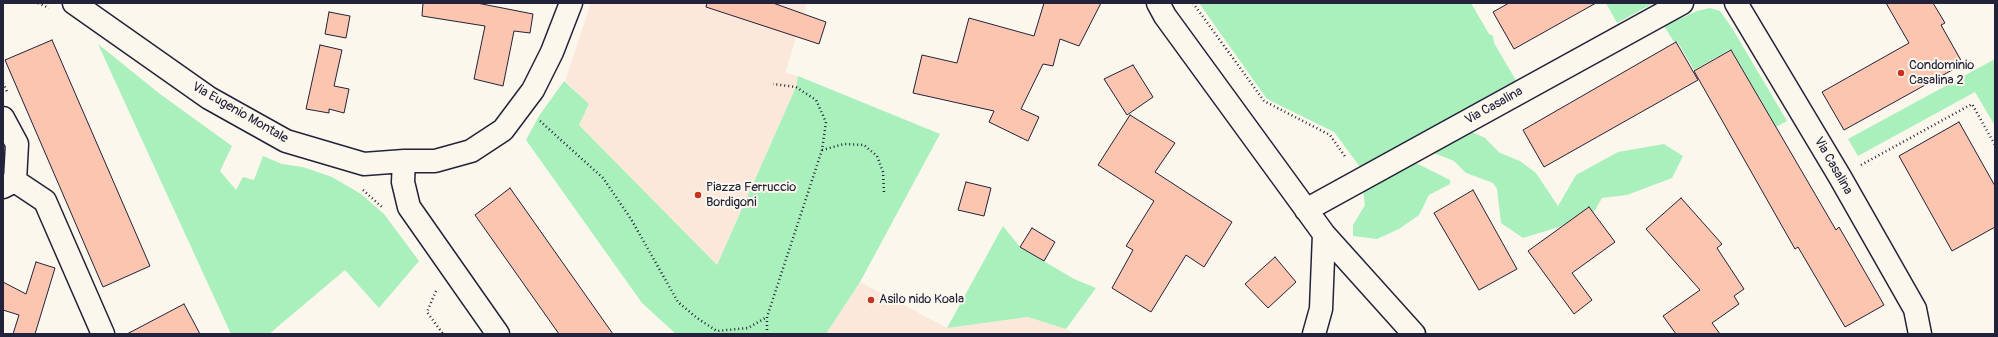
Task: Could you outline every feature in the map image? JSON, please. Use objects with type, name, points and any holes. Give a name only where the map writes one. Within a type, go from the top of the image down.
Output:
[{"type":"street","name":"Via Eugenio Montale","points":[[74,3],[209,98],[286,141],[364,164],[404,160],[435,161],[471,151],[503,130],[534,90],[552,52],[571,3]]},
{"type":"street","points":[[1158,3],[1324,234],[1414,334]]},
{"type":"street","name":"Via Casalina","points":[[1306,210],[1682,3]]},
{"type":"street","name":"Via Casalina","points":[[1736,3],[1840,177],[1915,309],[1920,334]]},
{"type":"street","points":[[3,118],[17,144],[9,184],[45,200],[103,334]]},
{"type":"street","points":[[404,160],[403,182],[409,207],[498,334]]},
{"type":"street","points":[[1314,334],[1321,309],[1324,234]]},
{"type":"path","points":[[1193,3],[1264,101],[1330,135],[1347,160]]},
{"type":"path","points":[[767,334],[767,317],[822,150],[826,122],[816,100],[796,87],[773,84]]},
{"type":"path","points":[[1840,177],[1972,104],[1995,145]]},
{"type":"path","points":[[522,105],[603,178],[631,219],[678,302],[697,318],[717,331],[748,328],[767,317]]},
{"type":"path","points":[[822,150],[844,144],[864,145],[877,156],[883,172],[884,192]]},
{"type":"path","points":[[357,186],[388,212]]},
{"type":"path","points":[[438,286],[427,312],[443,334]]},
{"type":"shaded area","name":"Piazza Ferruccio Bordigoni","points":[[591,3],[807,3],[785,73],[798,76],[796,87],[717,265],[579,125],[589,104],[565,81]]},
{"type":"shaded area","name":"Asilo nido Koala","points":[[860,282],[947,328],[1028,317],[1066,329],[1074,334],[826,334]]},
{"type":"green space","points":[[1199,3],[1471,3],[1489,34],[1493,36],[1494,43],[1517,82],[1464,128],[1485,138],[1500,153],[1520,161],[1536,173],[1558,206],[1576,175],[1618,152],[1664,144],[1683,156],[1672,178],[1627,195],[1602,198],[1591,217],[1523,238],[1501,223],[1497,189],[1493,183],[1466,173],[1454,161],[1431,152],[1412,138],[1382,155],[1418,164],[1450,180],[1450,184],[1429,195],[1419,215],[1399,229],[1377,239],[1353,236],[1353,225],[1365,205],[1360,167],[1334,132],[1267,99]]},
{"type":"green space","points":[[1606,3],[1654,3],[1617,23]]},
{"type":"green space","points":[[1710,8],[1720,11],[1732,28],[1787,121],[1776,127],[1731,49],[1694,70],[1677,41],[1674,42],[1664,26],[1697,11]]},
{"type":"green space","points":[[98,44],[160,94],[232,146],[220,171],[236,190],[243,177],[254,180],[263,156],[282,164],[303,167],[332,177],[361,194],[384,214],[419,261],[379,308],[345,270],[269,334],[231,334]]},
{"type":"green space","points":[[1995,59],[1995,126],[1975,92],[1858,156],[1848,139]]},
{"type":"green space","points":[[798,76],[940,134],[860,282],[826,334],[676,334],[642,303],[526,140],[539,116],[564,81],[589,104],[579,125],[717,265],[796,87]]},
{"type":"green space","points":[[1003,226],[1020,247],[1074,279],[1096,288],[1066,329],[1028,317],[947,328]]},
{"type":"building","points":[[423,3],[477,3],[533,14],[530,33],[514,31],[503,86],[474,79],[485,26],[422,16]]},
{"type":"building","points":[[707,3],[773,3],[826,22],[819,44],[706,7]]},
{"type":"building","points":[[1044,3],[1101,3],[1079,46],[1060,39],[1053,66],[1043,64],[1021,109],[1039,117],[1028,141],[989,122],[994,111],[913,93],[922,55],[957,63],[969,18],[1034,36]]},
{"type":"building","points":[[1509,3],[1596,3],[1514,49],[1493,12]]},
{"type":"building","name":"Condominio Casalina 2","points":[[1886,3],[1933,3],[1945,23],[1941,25],[1963,64],[1844,130],[1822,92],[1909,43]]},
{"type":"building","points":[[329,12],[350,16],[346,38],[325,34]]},
{"type":"building","points":[[52,40],[150,266],[103,287],[5,60]]},
{"type":"building","points":[[1676,42],[1698,80],[1544,167],[1523,130]]},
{"type":"building","points":[[320,45],[342,50],[334,86],[349,89],[344,113],[329,109],[329,113],[306,109]]},
{"type":"building","points":[[1731,50],[1836,230],[1839,227],[1884,305],[1845,327],[1798,247],[1795,249],[1694,71]]},
{"type":"building","points":[[1133,65],[1153,97],[1127,115],[1104,79]]},
{"type":"building","points":[[1130,115],[1175,143],[1155,172],[1232,222],[1204,267],[1186,255],[1151,312],[1112,288],[1133,250],[1126,246],[1154,201],[1098,165]]},
{"type":"building","points":[[1959,122],[1995,186],[1995,227],[1952,251],[1899,156]]},
{"type":"building","points":[[966,182],[991,188],[984,216],[958,210]]},
{"type":"building","points":[[510,188],[613,334],[559,334],[475,215]]},
{"type":"building","points":[[1473,190],[1517,269],[1479,290],[1434,213]]},
{"type":"building","points":[[1681,198],[1722,244],[1717,248],[1744,289],[1734,296],[1739,304],[1712,323],[1720,334],[1676,334],[1663,316],[1700,290],[1646,229]]},
{"type":"building","points":[[1589,207],[1615,242],[1572,273],[1592,300],[1574,314],[1528,251]]},
{"type":"building","points":[[1032,228],[1055,242],[1044,261],[1020,247]]},
{"type":"building","points":[[1275,257],[1296,282],[1268,308],[1245,284]]},
{"type":"building","points":[[36,262],[55,268],[35,334],[13,334],[19,315],[3,310],[3,282],[26,294]]},
{"type":"building","points":[[184,304],[200,334],[127,334]]},
{"type":"place","name":"Condominio Casalina 2","points":[[1901,73]]},
{"type":"place","name":"Piazza Ferruccio Bordigoni","points":[[698,195]]},
{"type":"place","name":"Asilo nido Koala","points":[[871,300]]}]
